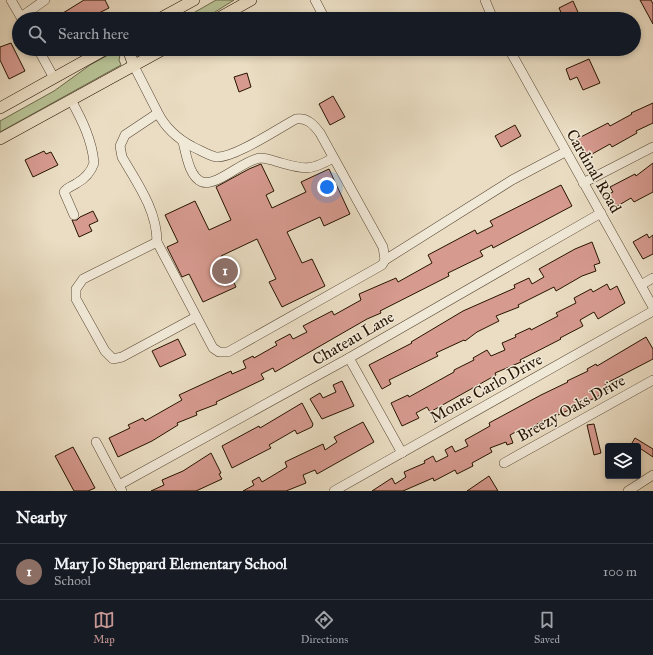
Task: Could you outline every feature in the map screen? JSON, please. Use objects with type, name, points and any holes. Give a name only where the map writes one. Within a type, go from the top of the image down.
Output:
[{"type":"main road","points":[[172,12],[194,0]]},
{"type":"main road","points":[[230,12],[251,0]]},
{"type":"main road","points":[[0,108],[93,56]]},
{"type":"main road","points":[[130,56],[134,66]]},
{"type":"main road","points":[[0,139],[152,56]]},
{"type":"street","points":[[11,0],[18,12]]},
{"type":"street","points":[[29,12],[45,0]]},
{"type":"street","points":[[315,0],[321,12]]},
{"type":"street","points":[[485,0],[490,12]]},
{"type":"street","points":[[42,56],[54,78]]},
{"type":"street","name":"Cardinal Road","points":[[513,56],[653,307]]},
{"type":"street","points":[[134,66],[158,113],[171,132],[183,142],[208,154],[225,157],[296,119],[304,119],[315,127],[383,247],[384,260]]},
{"type":"street","points":[[71,100],[83,121],[91,144],[94,163],[87,176],[66,189],[64,192],[74,215]]},
{"type":"street","points":[[158,113],[125,135],[120,146],[122,157],[154,215],[157,230],[157,242],[213,348],[219,352],[228,352],[378,269],[384,260],[512,180],[566,152]]},
{"type":"street","points":[[183,142],[190,166],[197,179],[203,183],[212,182],[246,163],[260,158],[308,169],[319,166],[333,158]]},
{"type":"street","points":[[583,183],[653,147]]},
{"type":"street","name":"Chateau Lane","points":[[120,488],[350,358],[601,213]]},
{"type":"street","points":[[157,242],[83,279],[76,289],[76,299],[110,357],[113,358],[122,357],[196,317]]},
{"type":"street","points":[[641,285],[653,278]]},
{"type":"street","name":"Monte Carlo Drive","points":[[334,491],[653,311]]},
{"type":"street","points":[[350,358],[402,453]]},
{"type":"street","name":"Breezy Oaks Drive","points":[[504,463],[653,380]]},
{"type":"street","points":[[96,442],[120,488]]},
{"type":"street","points":[[628,491],[653,475]]},
{"type":"green space","points":[[216,0],[234,0],[215,12],[195,12]]},
{"type":"green space","points":[[106,56],[120,56],[119,60],[121,65],[0,132],[0,121],[54,91],[90,65]]},
{"type":"building","points":[[84,0],[105,0],[109,8],[101,12],[65,12]]},
{"type":"building","points":[[640,0],[651,0],[653,4],[653,24]]},
{"type":"building","points":[[573,1],[578,12],[561,12],[559,8]]},
{"type":"building","points":[[11,43],[12,56],[18,56],[25,71],[9,79],[0,60],[0,47]]},
{"type":"building","points":[[589,59],[600,83],[583,90],[577,77],[570,80],[566,69]]},
{"type":"building","points":[[247,73],[251,87],[239,92],[234,77]]},
{"type":"building","points":[[333,96],[345,117],[330,125],[319,104]]},
{"type":"building","points":[[653,103],[653,123],[636,131],[637,133],[612,147],[610,144],[585,158],[575,140],[608,123],[610,126],[632,114],[631,113]]},
{"type":"building","points":[[515,125],[521,136],[501,147],[495,136]]},
{"type":"building","points":[[44,151],[46,154],[51,152],[58,165],[33,177],[25,160]]},
{"type":"building","points":[[653,163],[653,192],[634,202],[631,198],[614,208],[607,195],[613,192],[610,187],[635,174],[636,176]]},
{"type":"building","points":[[261,164],[274,191],[266,195],[272,208],[306,192],[301,182],[329,169],[350,214],[324,226],[320,217],[287,232],[302,263],[312,259],[325,286],[282,307],[269,282],[276,279],[257,239],[221,256],[236,287],[203,302],[189,274],[182,277],[167,247],[178,242],[165,215],[195,201],[209,230],[231,220],[216,187]]},
{"type":"building","points":[[561,185],[572,206],[493,248],[492,245],[480,251],[483,256],[448,273],[449,276],[380,311],[381,313],[367,319],[275,372],[273,368],[261,374],[264,379],[216,402],[217,404],[196,412],[197,415],[177,423],[178,425],[152,441],[118,457],[109,438],[130,428],[128,425],[143,418],[145,421],[182,400],[179,395],[231,371],[232,374],[246,368],[243,361],[253,356],[254,358],[277,345],[275,342],[290,334],[293,339],[307,332],[303,326],[332,311],[334,315],[361,300],[359,294],[396,278],[398,282],[432,263],[428,255],[475,230],[477,234],[493,226],[490,221]]},
{"type":"building","points":[[93,211],[98,221],[89,225],[92,231],[79,237],[72,220],[77,220]]},
{"type":"building","points":[[647,234],[649,238],[653,235],[653,254],[643,259],[633,242]]},
{"type":"building","points":[[592,242],[600,263],[594,265],[596,271],[582,276],[556,291],[554,287],[518,305],[519,307],[496,316],[499,321],[477,332],[465,341],[464,340],[436,353],[438,356],[389,380],[391,384],[382,389],[369,365],[412,343],[411,342],[463,311],[515,288],[514,285],[529,278],[532,284],[544,277],[539,269],[575,249]]},
{"type":"building","points":[[607,284],[610,290],[617,286],[625,303],[598,319],[594,312],[580,320],[583,326],[520,360],[521,362],[495,373],[496,375],[430,412],[427,407],[416,413],[419,418],[402,426],[391,403],[408,395],[409,397],[454,372],[454,370],[474,360],[473,358],[487,350],[491,356],[505,350],[502,343],[516,337],[515,335],[530,328],[531,330],[558,316],[556,313],[576,303],[574,298],[591,289],[593,292]]},
{"type":"building","points":[[646,337],[653,349],[653,359],[605,384],[608,390],[595,398],[558,415],[557,413],[532,427],[533,430],[526,434],[523,428],[510,435],[513,443],[507,445],[506,442],[490,448],[492,452],[472,463],[473,466],[457,474],[455,470],[434,481],[433,478],[403,491],[372,491],[392,478],[395,484],[406,477],[404,472],[425,463],[424,461],[433,456],[436,462],[448,456],[445,450],[452,446],[455,452],[468,446],[465,440],[490,426],[489,423],[568,382],[567,381],[588,371],[587,369],[596,364],[597,366]]},
{"type":"building","points":[[178,339],[186,355],[160,367],[152,351]]},
{"type":"building","points":[[342,381],[354,406],[322,419],[310,399],[320,393],[323,398],[336,392],[333,385]]},
{"type":"building","points":[[302,403],[313,424],[312,427],[297,434],[295,430],[269,445],[271,448],[232,468],[222,446],[259,426],[260,428]]},
{"type":"building","points":[[363,422],[374,442],[317,474],[315,470],[303,475],[306,483],[286,491],[243,491],[254,485],[252,481],[259,477],[262,482],[287,467],[285,462],[323,444],[325,450],[337,442],[334,437]]},
{"type":"building","points":[[594,424],[601,453],[594,455],[587,425]]},
{"type":"building","points":[[635,438],[653,449],[653,457],[641,449],[641,443],[632,443]]},
{"type":"building","points":[[73,447],[95,488],[88,491],[74,491],[55,456]]},
{"type":"building","points":[[211,453],[221,473],[219,474],[222,479],[196,491],[151,491],[164,485],[162,480],[183,471]]},
{"type":"building","points":[[489,476],[498,491],[467,491]]},
{"type":"place","name":"Mary Jo Sheppard Elementary School","points":[[225,271]]}]
